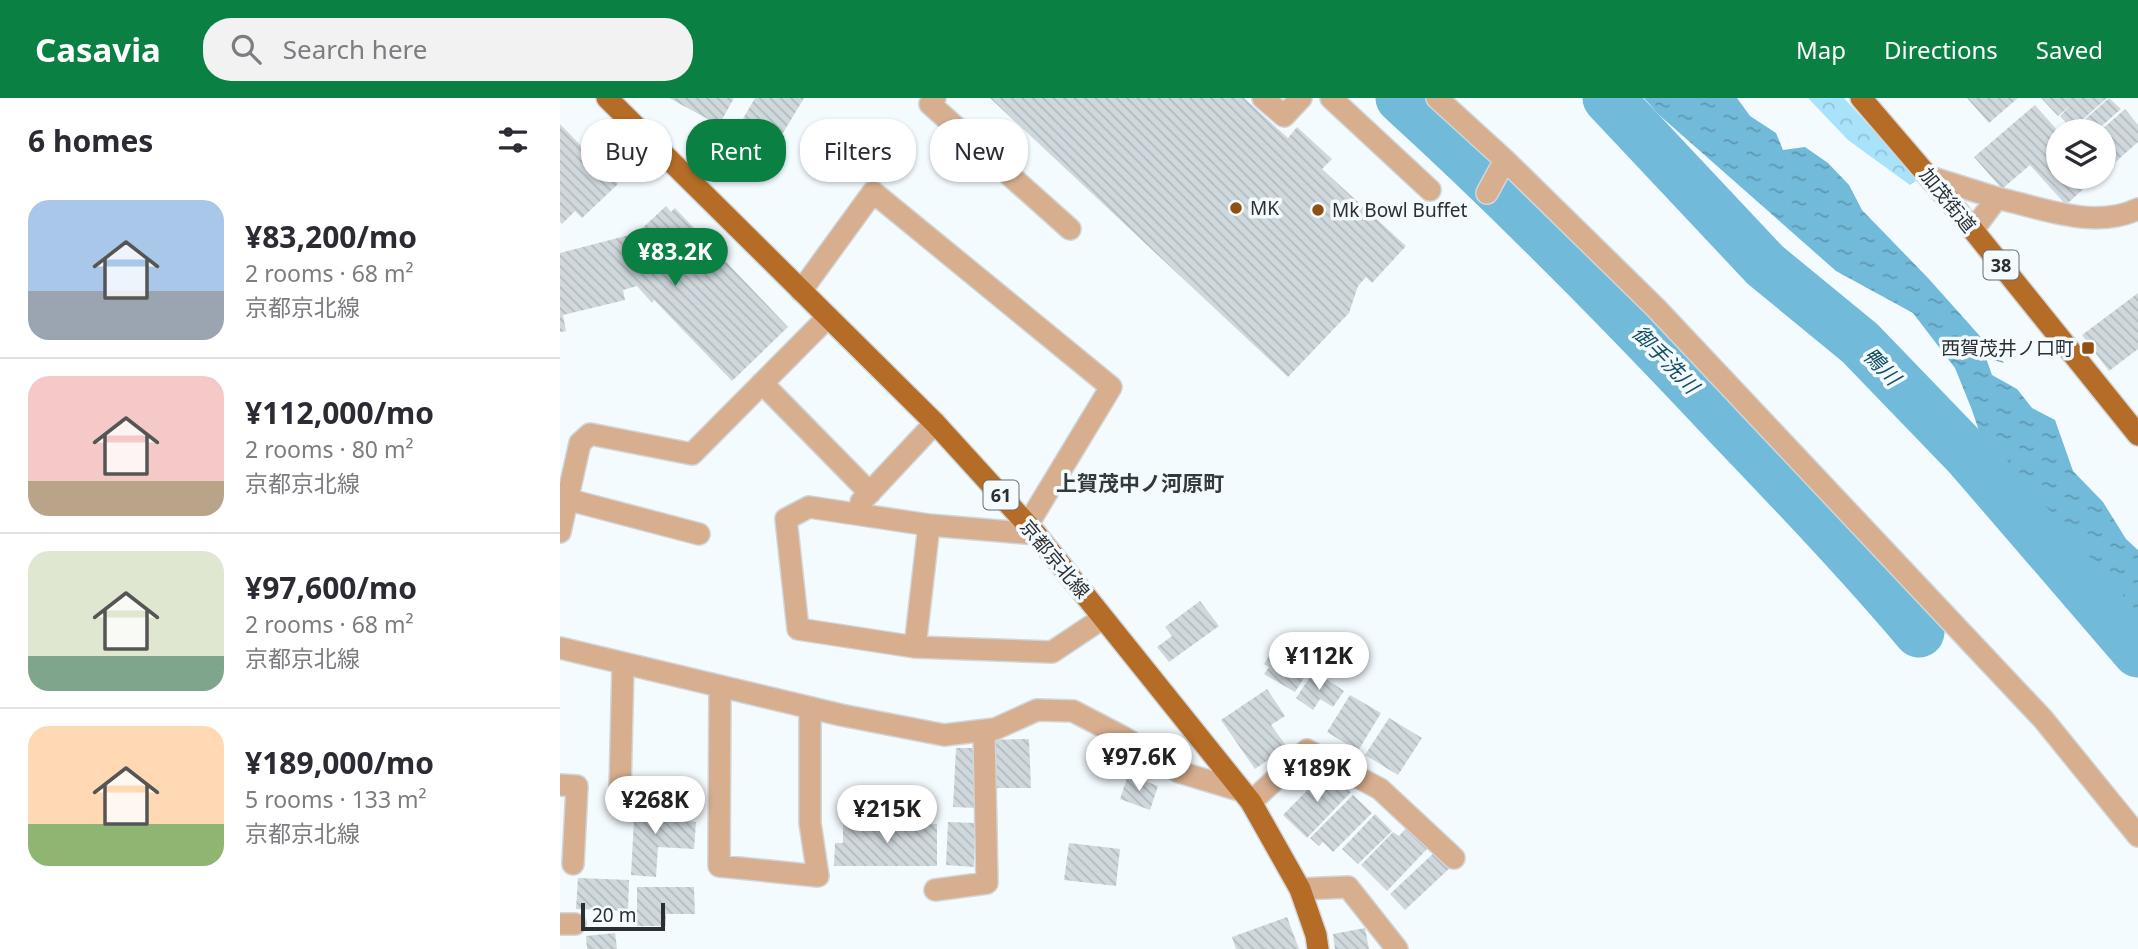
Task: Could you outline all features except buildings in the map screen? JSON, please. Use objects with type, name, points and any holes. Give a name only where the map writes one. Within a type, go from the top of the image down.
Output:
[{"type":"main road","name":"京都京北線","points":[[607,98],[935,424],[1032,529],[1246,796],[1300,889],[1316,935],[1318,949]]},
{"type":"main road","name":"加茂街道","points":[[1861,98],[1930,177],[2138,435]]},
{"type":"street","points":[[934,98],[930,104],[1070,229]]},
{"type":"street","points":[[1263,98],[1284,116],[1301,98]]},
{"type":"street","points":[[1331,98],[1430,190]]},
{"type":"street","points":[[1437,98],[1505,160],[1656,308],[2043,719],[2138,836]]},
{"type":"street","points":[[1487,193],[1505,160]]},
{"type":"street","points":[[1930,177],[1997,198],[2091,219],[2126,215],[2138,209]]},
{"type":"street","points":[[801,291],[873,192],[1111,387],[1032,529],[929,525],[809,507],[786,519],[798,629],[915,647],[1052,652],[1104,618]]},
{"type":"street","points":[[1973,230],[1997,198]]},
{"type":"street","points":[[560,532],[579,443],[590,434],[692,454],[828,317]]},
{"type":"street","points":[[762,383],[870,493]]},
{"type":"street","points":[[850,513],[935,424]]},
{"type":"street","points":[[566,499],[699,534]]},
{"type":"street","points":[[915,647],[929,525]]},
{"type":"street","points":[[560,648],[810,708],[944,735],[995,729],[1037,710],[1073,711],[1123,737],[1179,772],[1246,796],[1307,750],[1380,789],[1454,858]]},
{"type":"street","points":[[621,791],[623,663]]},
{"type":"street","points":[[720,686],[719,866],[818,876],[810,823],[810,708]]},
{"type":"street","points":[[935,890],[987,883],[984,731]]},
{"type":"street","points":[[560,785],[577,786],[573,864]]},
{"type":"street","points":[[1300,889],[1348,887],[1397,949]]},
{"type":"green space","points":[[1808,98],[1844,98],[1918,179],[1910,185],[1848,140]]},
{"type":"water","points":[[1644,98],[1737,98],[1750,116],[1776,133],[1783,150],[1805,147],[1828,163],[1849,185],[1862,210],[1928,278],[2004,363],[1986,358],[1992,375],[2017,389],[2032,408],[2055,420],[2073,471],[2103,502],[2126,539],[2138,550],[2138,623],[2093,572],[2006,486],[1986,452],[1955,368],[1913,313],[1836,271],[1658,114]]},
{"type":"waterway","name":"御手洗川","points":[[1401,98],[1527,217],[1649,340],[1825,526],[1919,632]]},
{"type":"waterway","name":"鴨川","points":[[1608,98],[1765,265],[1860,343],[1969,456],[2138,652]]},
{"type":"place","name":"MK","points":[[1236,208]]},
{"type":"place","name":"Mk Bowl Buffet","points":[[1318,210]]},
{"type":"place","name":"西賀茂井ノ口町","points":[[2088,348]]},
{"type":"district","name":"上賀茂中ノ河原町","points":[[1140,483]]}]
